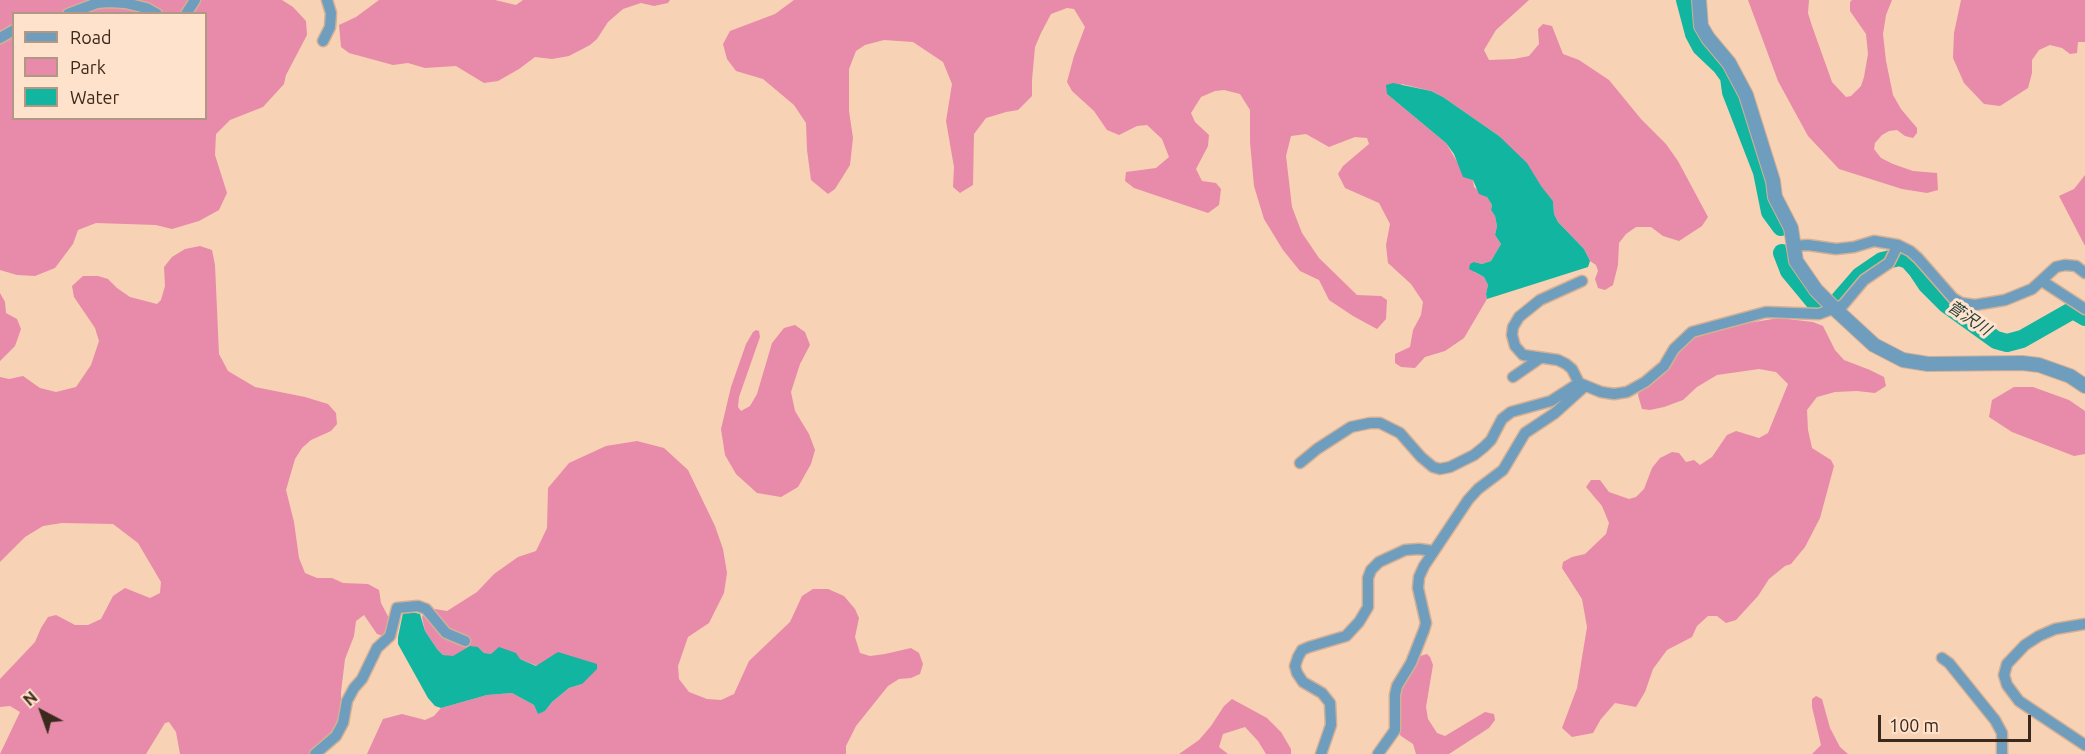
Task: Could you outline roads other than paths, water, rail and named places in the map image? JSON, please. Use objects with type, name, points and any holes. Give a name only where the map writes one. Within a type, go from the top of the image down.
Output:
[{"type":"street","points":[[323,41],[330,27],[332,13],[327,0]]},
{"type":"street","points":[[1699,0],[1701,26],[1708,39],[1729,63],[1746,95],[1773,181],[1775,197],[1791,228],[1796,261],[1816,290],[1874,345],[1903,360],[1928,364],[2022,363],[2039,365],[2070,376],[2085,386]]},
{"type":"street","points":[[73,12],[97,3],[109,2],[126,3],[153,12]]},
{"type":"street","points":[[1792,246],[1808,245],[1836,249],[1874,242],[1896,249],[1910,250],[1949,294],[1961,303],[1975,305],[2006,300],[2042,282],[2049,272],[2064,265],[2076,266],[2085,273]]},
{"type":"street","points":[[1582,281],[1540,300],[1519,317],[1513,327],[1512,335],[1518,351],[1523,355],[1558,360],[1572,369],[1582,385],[1614,394],[1636,388],[1664,366],[1674,349],[1692,332],[1766,312],[1808,315],[1843,305],[1864,280],[1889,263],[1896,249]]},
{"type":"street","points":[[2042,282],[2085,309]]},
{"type":"street","points":[[1513,377],[1539,359]]},
{"type":"street","points":[[1300,463],[1326,442],[1351,427],[1380,423],[1400,433],[1433,467],[1440,469],[1450,467],[1474,455],[1484,447],[1491,440],[1502,419],[1511,412],[1551,401],[1582,385]]},
{"type":"street","points":[[1378,754],[1395,730],[1397,686],[1411,663],[1426,623],[1420,600],[1419,577],[1433,551],[1468,500],[1478,489],[1503,470],[1525,433],[1555,413],[1582,385]]},
{"type":"street","points":[[1321,754],[1331,725],[1330,703],[1322,693],[1303,682],[1295,666],[1298,657],[1302,650],[1309,646],[1346,636],[1359,622],[1368,606],[1368,578],[1371,570],[1379,562],[1405,550],[1433,551]]},
{"type":"street","points":[[315,754],[336,736],[343,723],[347,701],[354,688],[362,679],[377,648],[390,636],[397,608],[418,606],[426,609],[446,633],[465,641]]},
{"type":"street","points":[[2085,624],[2055,629],[2039,636],[2025,645],[2007,664],[2004,675],[2007,685],[2019,701],[2085,745]]},
{"type":"street","points":[[1942,658],[1949,663],[1995,720],[2002,733],[2002,752],[2014,754]]},
{"type":"water","points":[[1393,83],[1431,91],[1443,97],[1499,136],[1527,163],[1553,201],[1554,214],[1558,222],[1584,249],[1590,261],[1588,267],[1487,299],[1488,285],[1484,277],[1469,269],[1470,264],[1474,262],[1482,264],[1491,261],[1501,244],[1495,235],[1497,226],[1491,210],[1492,205],[1487,197],[1479,194],[1473,180],[1463,177],[1454,154],[1446,143],[1387,94],[1386,85]]},
{"type":"water","points":[[407,611],[420,614],[425,631],[443,655],[453,656],[470,646],[478,647],[484,653],[491,654],[499,647],[516,653],[520,659],[536,666],[558,652],[597,664],[597,669],[582,684],[569,688],[545,711],[538,714],[534,705],[512,693],[487,695],[441,708],[435,706],[428,698],[398,644],[403,613]]},
{"type":"waterway","name":"菅沢川","points":[[1685,0],[1694,34],[1701,47],[1729,77],[1731,92],[1762,172],[1770,212],[1781,227]]},
{"type":"waterway","name":"菅沢川","points":[[1782,253],[1789,271],[1818,306]]},
{"type":"waterway","name":"菅沢川","points":[[1840,299],[1860,276],[1882,261],[1900,257],[1908,260],[1927,285],[1946,304],[1996,340],[2007,343],[2022,339],[2073,310],[2085,317]]}]
